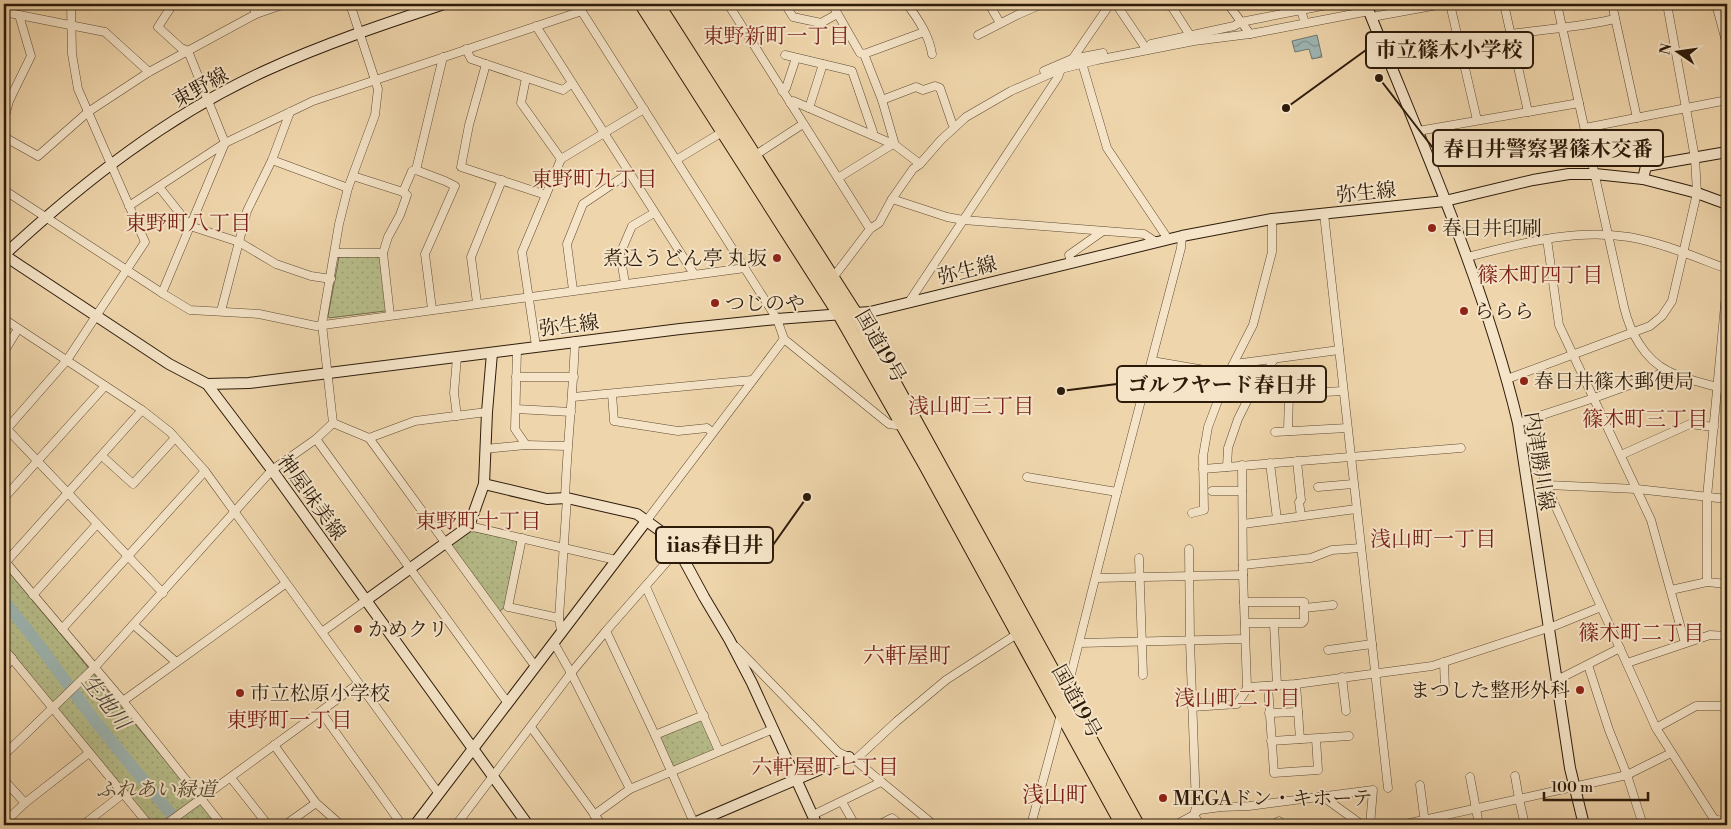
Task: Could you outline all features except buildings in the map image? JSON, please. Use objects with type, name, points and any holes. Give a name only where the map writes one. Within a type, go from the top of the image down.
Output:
[{"type":"highway","name":"国道19号","points":[[642,4],[840,314],[1123,825]]},
{"type":"highway","name":"国道19号","points":[[657,4],[855,313],[1137,825]]},
{"type":"street","points":[[71,4],[72,54],[78,89],[145,242],[67,360],[5,431],[37,460],[163,593]]},
{"type":"street","points":[[173,4],[158,27],[181,48],[188,50]]},
{"type":"street","points":[[252,4],[256,14]]},
{"type":"street","points":[[4,137],[38,156],[88,112],[149,72],[256,14],[285,4]]},
{"type":"street","points":[[333,423],[322,324],[339,224],[348,188],[375,114],[378,89],[350,4]]},
{"type":"street","name":"東野線","points":[[4,255],[46,216],[111,164],[166,126],[209,101],[264,71],[302,54],[444,4]]},
{"type":"street","points":[[577,4],[777,319],[784,338],[889,424],[903,426]]},
{"type":"street","points":[[728,4],[870,229]]},
{"type":"street","points":[[785,4],[793,17],[821,23],[837,14]]},
{"type":"street","points":[[832,4],[860,52],[864,54],[882,100],[894,144]]},
{"type":"street","points":[[907,4],[924,32],[932,54]]},
{"type":"street","points":[[990,4],[1000,23]]},
{"type":"street","points":[[978,35],[1042,4]]},
{"type":"street","points":[[909,302],[1064,68],[1110,4]]},
{"type":"street","points":[[1116,4],[1146,48]]},
{"type":"street","points":[[1170,4],[1193,39]]},
{"type":"street","points":[[1228,4],[1250,34]]},
{"type":"street","points":[[1193,39],[1241,22],[1282,13],[1300,6],[1332,4]]},
{"type":"street","points":[[953,125],[1010,91],[1064,68],[1082,63],[1193,39],[1250,34],[1369,11],[1443,4]]},
{"type":"street","points":[[1450,4],[1477,120]]},
{"type":"street","points":[[1504,4],[1528,112]]},
{"type":"street","points":[[1557,4],[1626,318],[1632,334],[1646,353],[1668,371],[1727,390]]},
{"type":"street","points":[[1612,4],[1637,118]]},
{"type":"street","points":[[1507,379],[1650,326],[1662,316],[1672,300],[1697,193],[1695,158],[1667,4]]},
{"type":"street","points":[[1716,4],[1727,45]]},
{"type":"street","points":[[1300,6],[1304,24]]},
{"type":"street","points":[[129,206],[225,142],[313,101],[582,11]]},
{"type":"street","name":"内津勝川線","points":[[1369,11],[1467,257],[1507,379],[1518,423],[1574,787],[1584,825]]},
{"type":"street","points":[[4,12],[105,32],[149,72]]},
{"type":"street","points":[[1282,13],[1285,27]]},
{"type":"street","points":[[4,120],[9,101],[31,56],[19,15]]},
{"type":"street","points":[[1511,34],[1562,27],[1586,26],[1615,19]]},
{"type":"street","points":[[536,26],[694,274]]},
{"type":"street","points":[[864,54],[924,32]]},
{"type":"street","points":[[832,279],[870,229],[879,223],[892,199],[913,169],[920,164],[953,125],[984,100],[1009,86],[1072,59],[1146,48]]},
{"type":"street","points":[[466,49],[471,59],[563,90],[572,83]]},
{"type":"street","points":[[162,294],[225,142],[188,50]]},
{"type":"street","points":[[785,55],[852,71],[873,132],[872,135]]},
{"type":"street","points":[[403,192],[412,171],[416,170],[443,57]]},
{"type":"street","points":[[782,91],[786,88],[796,58]]},
{"type":"street","points":[[1082,63],[1107,148],[1168,239]]},
{"type":"street","points":[[486,64],[469,125],[461,167],[546,195]]},
{"type":"street","points":[[809,108],[823,64]]},
{"type":"street","points":[[526,78],[521,103],[561,159]]},
{"type":"street","points":[[882,100],[916,87],[923,90],[935,86],[940,88],[953,125]]},
{"type":"street","points":[[1585,128],[1727,100]]},
{"type":"street","points":[[790,103],[793,101],[894,144],[920,164]]},
{"type":"street","points":[[1418,132],[1579,103]]},
{"type":"street","points":[[536,346],[522,252],[561,159],[644,108]]},
{"type":"street","points":[[221,311],[247,212],[272,160],[290,112]]},
{"type":"street","points":[[754,156],[803,124]]},
{"type":"street","points":[[676,160],[724,131]]},
{"type":"street","points":[[838,178],[894,144]]},
{"type":"street","points":[[1643,179],[1646,166],[1727,152]]},
{"type":"street","points":[[272,160],[348,188]]},
{"type":"street","points":[[416,170],[455,186],[424,254],[432,309]]},
{"type":"street","points":[[573,290],[567,244],[583,204],[629,173]]},
{"type":"street","name":"弥生線","points":[[207,384],[249,383],[536,346],[777,319],[870,312],[1182,236],[1272,220],[1445,201],[1533,180],[1569,174],[1595,174],[1643,179],[1697,193],[1727,204]]},
{"type":"street","points":[[353,176],[403,192],[407,195],[400,216],[388,237],[383,253],[390,315]]},
{"type":"street","points":[[477,303],[471,257],[502,180]]},
{"type":"street","points":[[159,187],[190,226],[239,242],[276,264],[311,276],[330,279]]},
{"type":"street","points":[[4,190],[162,294],[190,310],[259,314],[316,326],[745,268]]},
{"type":"street","points":[[892,199],[947,217],[963,220],[1144,234],[1156,242]]},
{"type":"street","points":[[624,283],[620,254],[632,226],[654,213]]},
{"type":"street","points":[[1324,214],[1388,788]]},
{"type":"street","points":[[1192,513],[1204,510],[1204,444],[1208,427],[1228,374],[1253,325],[1272,252],[1272,220]]},
{"type":"street","points":[[1071,262],[1070,255],[1103,230]]},
{"type":"street","points":[[1467,257],[1564,236],[1608,235],[1629,237],[1664,246],[1727,269]]},
{"type":"street","points":[[1060,685],[1070,678],[1080,643],[1117,492],[1181,248],[1182,236]]},
{"type":"street","points":[[1547,239],[1556,315],[1572,355],[1652,520],[1685,643]]},
{"type":"street","points":[[335,253],[383,253]]},
{"type":"street","name":"神屋味美線","points":[[4,255],[169,364],[207,384],[272,470],[528,825]]},
{"type":"street","points":[[1707,582],[1707,497],[1727,282]]},
{"type":"street","points":[[4,319],[142,410],[175,438],[205,471],[438,794]]},
{"type":"street","points":[[4,352],[18,329]]},
{"type":"street","points":[[414,825],[784,338]]},
{"type":"street","points":[[561,631],[559,618],[564,547],[567,446],[573,397],[575,342]]},
{"type":"street","points":[[517,349],[515,429],[526,445]]},
{"type":"street","points":[[1234,364],[1339,350]]},
{"type":"street","points":[[322,632],[469,526],[484,484],[486,412],[492,353]]},
{"type":"street","points":[[457,357],[454,393],[457,416]]},
{"type":"street","points":[[1227,467],[1228,448],[1238,419],[1254,387],[1265,375],[1274,359]]},
{"type":"street","points":[[1152,361],[1228,374]]},
{"type":"street","points":[[1518,423],[1668,371]]},
{"type":"street","points":[[516,377],[574,377]]},
{"type":"street","points":[[573,397],[752,380]]},
{"type":"street","points":[[4,498],[105,386]]},
{"type":"street","points":[[1288,431],[1288,394],[1343,391]]},
{"type":"street","points":[[612,394],[614,421],[678,431],[707,428],[712,432]]},
{"type":"street","points":[[516,409],[571,412]]},
{"type":"street","points":[[142,410],[5,561],[94,669],[123,701],[222,825]]},
{"type":"street","points":[[369,438],[415,422],[486,412]]},
{"type":"street","points":[[333,423],[369,438],[444,544],[535,666]]},
{"type":"street","points":[[4,755],[94,669],[272,470],[316,439],[333,423]]},
{"type":"street","points":[[1621,455],[1690,424],[1714,427]]},
{"type":"street","points":[[1275,432],[1347,428]]},
{"type":"street","points":[[102,456],[133,484],[175,438]]},
{"type":"street","points":[[1520,439],[1527,438],[1531,441],[1547,486],[1656,728],[1714,819],[1727,824],[1727,812]]},
{"type":"street","points":[[316,439],[507,702]]},
{"type":"street","points":[[485,449],[526,445],[567,446]]},
{"type":"street","points":[[1204,469],[1460,448]]},
{"type":"street","points":[[1297,461],[1302,500],[1300,502],[1301,516]]},
{"type":"street","points":[[1270,463],[1277,519]]},
{"type":"street","points":[[1192,707],[1237,704],[1246,692],[1242,465]]},
{"type":"street","points":[[62,629],[205,471]]},
{"type":"street","points":[[1027,477],[1117,492]]},
{"type":"street","points":[[484,484],[546,499],[566,498],[637,514],[670,538],[729,639],[752,683],[817,825]]},
{"type":"street","points":[[1318,487],[1353,484]]},
{"type":"street","points":[[1547,486],[1637,489],[1727,499]]},
{"type":"street","points":[[1212,491],[1242,491]]},
{"type":"street","points":[[1243,524],[1356,509]]},
{"type":"street","points":[[33,595],[97,524]]},
{"type":"street","points":[[469,526],[616,560]]},
{"type":"street","points":[[497,615],[508,607],[522,538]]},
{"type":"street","points":[[1243,565],[1311,558],[1332,550],[1361,548]]},
{"type":"street","points":[[456,825],[571,673],[678,549]]},
{"type":"street","points":[[1189,549],[1196,807],[1194,815],[1200,825]]},
{"type":"street","points":[[1140,558],[1143,675]]},
{"type":"street","points":[[1096,578],[1243,575]]},
{"type":"street","points":[[1671,590],[1707,582],[1727,584]]},
{"type":"street","points":[[123,701],[285,584]]},
{"type":"street","points":[[646,587],[720,751]]},
{"type":"street","points":[[1244,602],[1304,602],[1304,621],[1302,624],[1245,624]]},
{"type":"street","points":[[1304,608],[1333,605]]},
{"type":"street","points":[[508,607],[559,618]]},
{"type":"street","points":[[1247,687],[1296,684],[1432,666],[1586,614],[1601,607]]},
{"type":"street","points":[[1274,624],[1277,685]]},
{"type":"street","points":[[134,625],[176,662]]},
{"type":"street","points":[[606,631],[655,735],[692,825],[796,779],[852,758],[946,680],[1017,634]]},
{"type":"street","points":[[1626,662],[1710,635],[1727,636]]},
{"type":"street","points":[[729,639],[838,752],[852,758],[934,825]]},
{"type":"street","points":[[1080,643],[1245,639]]},
{"type":"street","points":[[554,643],[630,789]]},
{"type":"street","points":[[1328,650],[1372,644]]},
{"type":"street","points":[[1557,678],[1588,665],[1620,648]]},
{"type":"street","points":[[4,649],[54,707],[149,825]]},
{"type":"street","points":[[4,669],[12,658]]},
{"type":"street","points":[[1444,662],[1445,690]]},
{"type":"street","points":[[1588,665],[1608,730],[1628,775],[1643,825]]},
{"type":"street","points":[[1342,678],[1346,711]]},
{"type":"street","points":[[166,824],[358,684]]},
{"type":"street","points":[[1296,684],[1300,739]]},
{"type":"street","points":[[1268,686],[1274,773],[1318,770],[1316,738]]},
{"type":"street","points":[[1656,728],[1696,706],[1727,706]]},
{"type":"street","points":[[321,712],[402,825]]},
{"type":"street","points":[[1269,713],[1298,712]]},
{"type":"street","points":[[1031,825],[1061,714]]},
{"type":"street","points":[[655,735],[704,715]]},
{"type":"street","points":[[531,727],[602,825]]},
{"type":"street","points":[[594,815],[630,789],[772,729]]},
{"type":"street","points":[[1271,741],[1348,736]]},
{"type":"street","points":[[274,745],[316,803],[341,825]]},
{"type":"street","points":[[4,822],[89,752]]},
{"type":"street","points":[[1401,825],[1425,823],[1475,809],[1628,775],[1671,753]]},
{"type":"street","points":[[1515,776],[1518,799],[1525,825]]},
{"type":"street","points":[[1470,777],[1479,825]]},
{"type":"street","points":[[231,778],[268,825]]},
{"type":"street","points":[[4,780],[25,803]]},
{"type":"street","points":[[813,815],[881,782]]},
{"type":"street","points":[[1420,785],[1425,823]]},
{"type":"street","points":[[1175,825],[1194,815],[1199,810],[1249,806],[1373,790],[1370,825]]},
{"type":"street","points":[[83,825],[124,793]]},
{"type":"street","points":[[1322,796],[1362,825]]},
{"type":"street","points":[[842,802],[855,825]]},
{"type":"street","points":[[285,825],[297,822],[316,803]]},
{"type":"street","points":[[878,825],[892,818],[900,825]]},
{"type":"street","points":[[1272,825],[1279,821],[1284,825]]},
{"type":"green space","points":[[377,256],[380,258],[385,311],[329,318],[339,257]]},
{"type":"green space","points":[[469,531],[515,540],[517,543],[505,607],[500,611],[497,610],[451,547],[452,544]]},
{"type":"green space","name":"ふれあい緑道","points":[[4,566],[219,825],[152,825],[4,644]]},
{"type":"green space","points":[[700,719],[704,721],[716,747],[714,750],[676,767],[671,766],[660,735]]},
{"type":"water","points":[[1317,35],[1322,57],[1312,59],[1309,49],[1295,52],[1292,41]]},
{"type":"waterway","name":"生地川","points":[[4,601],[95,721],[180,825]]},
{"type":"place","name":"春日井警察署篠木交番","points":[[1379,78]]},
{"type":"place","name":"市立篠木小学校","points":[[1286,108]]},
{"type":"place","name":"春日井印刷","points":[[1432,228]]},
{"type":"place","name":"煮込うどん亭 丸坂","points":[[777,258]]},
{"type":"place","name":"つじのや","points":[[715,303]]},
{"type":"place","name":"ららら","points":[[1464,311]]},
{"type":"place","name":"春日井篠木郵便局","points":[[1524,381]]},
{"type":"place","name":"ゴルフヤード春日井","points":[[1061,391]]},
{"type":"place","name":"iias春日井","points":[[807,497]]},
{"type":"place","name":"かめクリ","points":[[358,629]]},
{"type":"place","name":"まつした整形外科","points":[[1580,690]]},
{"type":"place","name":"市立松原小学校","points":[[240,693]]},
{"type":"place","name":"MEGAドン・キホーテ","points":[[1163,798]]},
{"type":"district","name":"東野新町一丁目","points":[[776,36]]},
{"type":"district","name":"東野町九丁目","points":[[594,179]]},
{"type":"district","name":"東野町八丁目","points":[[188,223]]},
{"type":"district","name":"篠木町四丁目","points":[[1540,275]]},
{"type":"district","name":"浅山町三丁目","points":[[971,406]]},
{"type":"district","name":"篠木町三丁目","points":[[1645,419]]},
{"type":"district","name":"東野町十丁目","points":[[478,521]]},
{"type":"district","name":"浅山町一丁目","points":[[1433,539]]},
{"type":"district","name":"篠木町二丁目","points":[[1641,633]]},
{"type":"district","name":"六軒屋町","points":[[907,655]]},
{"type":"district","name":"浅山町二丁目","points":[[1237,698]]},
{"type":"district","name":"東野町一丁目","points":[[289,720]]},
{"type":"district","name":"六軒屋町七丁目","points":[[825,767]]},
{"type":"district","name":"浅山町","points":[[1055,794]]}]
